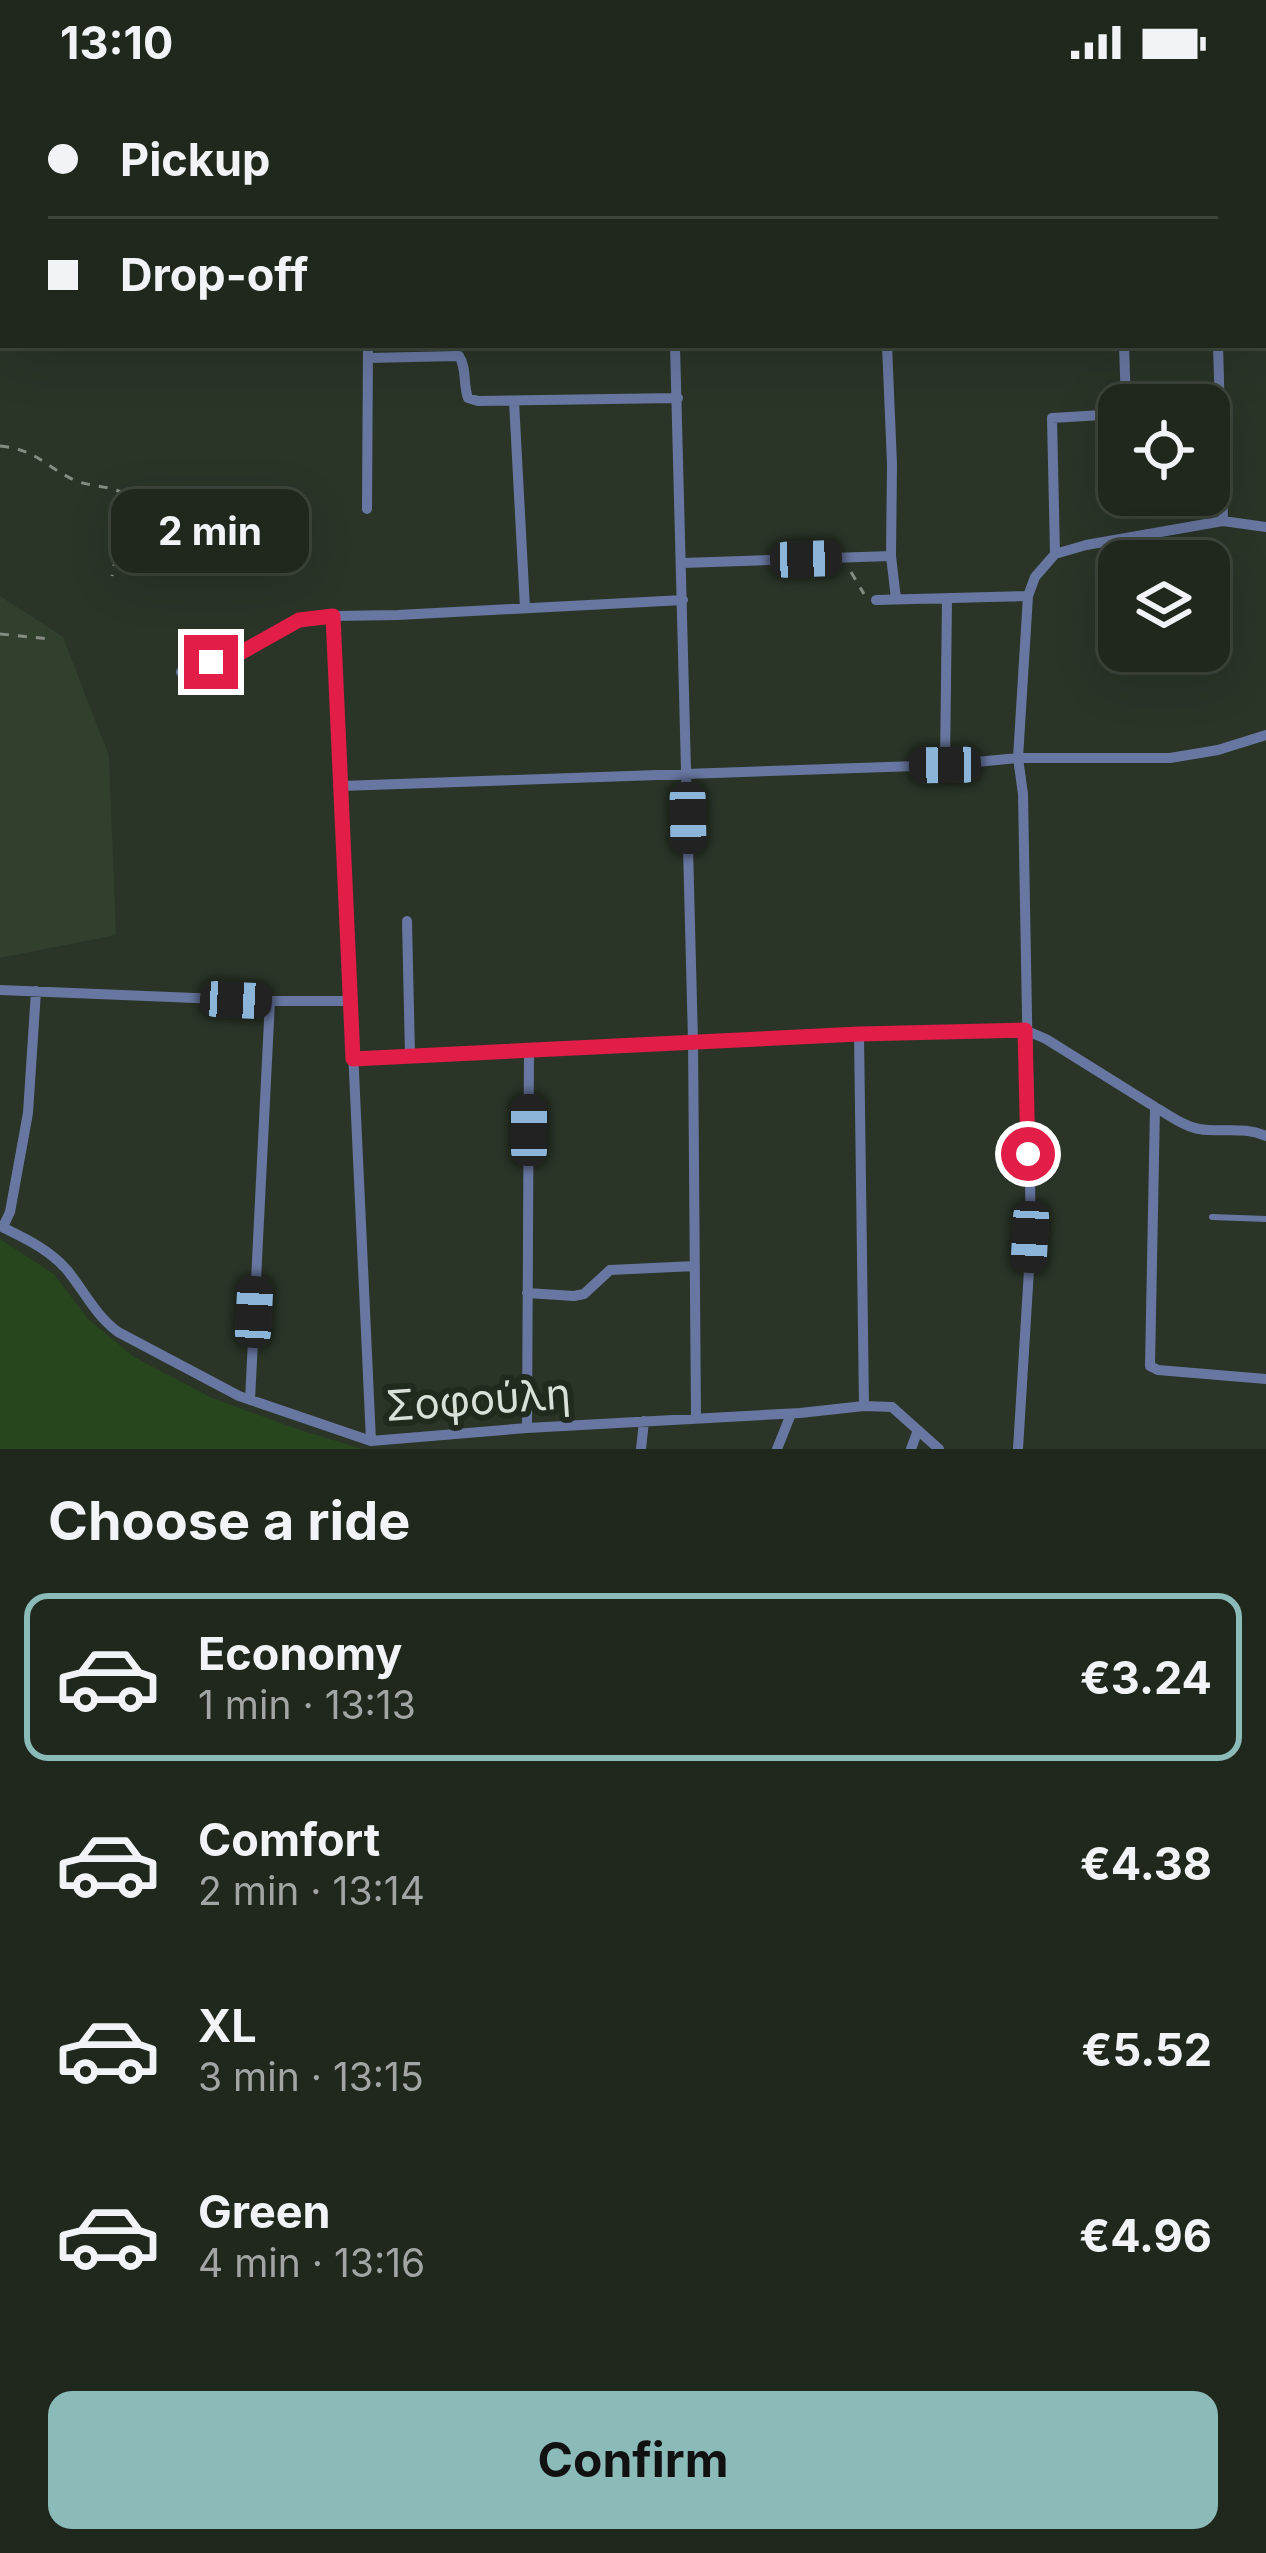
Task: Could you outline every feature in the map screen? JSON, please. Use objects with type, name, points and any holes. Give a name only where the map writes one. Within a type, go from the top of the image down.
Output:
[{"type":"street","points":[[676,348],[693,1041],[696,1418]]},
{"type":"street","points":[[887,348],[896,599]]},
{"type":"street","points":[[1124,348],[1125,384]]},
{"type":"street","points":[[1218,348],[1222,521]]},
{"type":"street","points":[[367,509],[368,351],[459,356],[468,398],[678,398]]},
{"type":"street","points":[[514,401],[525,608]]},
{"type":"street","points":[[1055,554],[1052,418],[1098,415]]},
{"type":"street","points":[[1018,1449],[1030,1237],[1023,794],[1018,758],[1028,596],[1055,554],[1086,545],[1222,521],[1266,527]]},
{"type":"street","points":[[683,563],[891,556]]},
{"type":"street","points":[[876,600],[1028,596]]},
{"type":"street","points":[[181,672],[242,652],[299,620],[683,599]]},
{"type":"street","points":[[945,765],[947,600]]},
{"type":"street","points":[[333,616],[371,1441]]},
{"type":"street","points":[[340,785],[945,765],[1018,758],[1170,758],[1266,735]]},
{"type":"street","points":[[407,921],[410,1055]]},
{"type":"street","points":[[0,990],[351,1001]]},
{"type":"street","points":[[2,1227],[10,1212],[28,1113],[36,991]]},
{"type":"street","points":[[250,1400],[270,1001]]},
{"type":"street","points":[[353,1059],[1025,1030],[1186,1126],[1252,1130],[1266,1136]]},
{"type":"street","points":[[859,1034],[864,1406]]},
{"type":"street","points":[[527,1428],[529,1049]]},
{"type":"street","points":[[1155,1107],[1150,1366],[1266,1378]]},
{"type":"street","name":"Σοφούλη","points":[[2,1227],[42,1248],[65,1268],[101,1320],[118,1332],[250,1400],[371,1441],[407,1444],[527,1428],[864,1406],[892,1407],[939,1449]]},
{"type":"street","points":[[527,1293],[574,1296],[593,1288],[610,1270],[694,1266]]},
{"type":"street","points":[[777,1449],[791,1414]]},
{"type":"street","points":[[641,1449],[644,1420]]},
{"type":"street","points":[[911,1449],[918,1430]]},
{"type":"lane","points":[[1212,1217],[1266,1219]]},
{"type":"path","points":[[0,446],[19,447],[75,480],[123,494],[112,576]]},
{"type":"path","points":[[847,558],[862,593],[876,600]]},
{"type":"path","points":[[0,634],[51,639]]},
{"type":"shaded area","points":[[0,596],[63,637],[109,756],[116,935],[0,958]]},
{"type":"green space","points":[[0,1239],[54,1274],[88,1319],[134,1357],[212,1398],[363,1449],[0,1449]]},
{"type":"route","points":[[211,662],[242,652],[299,620],[333,616],[353,1059],[1025,1030],[1028,1154]]}]
